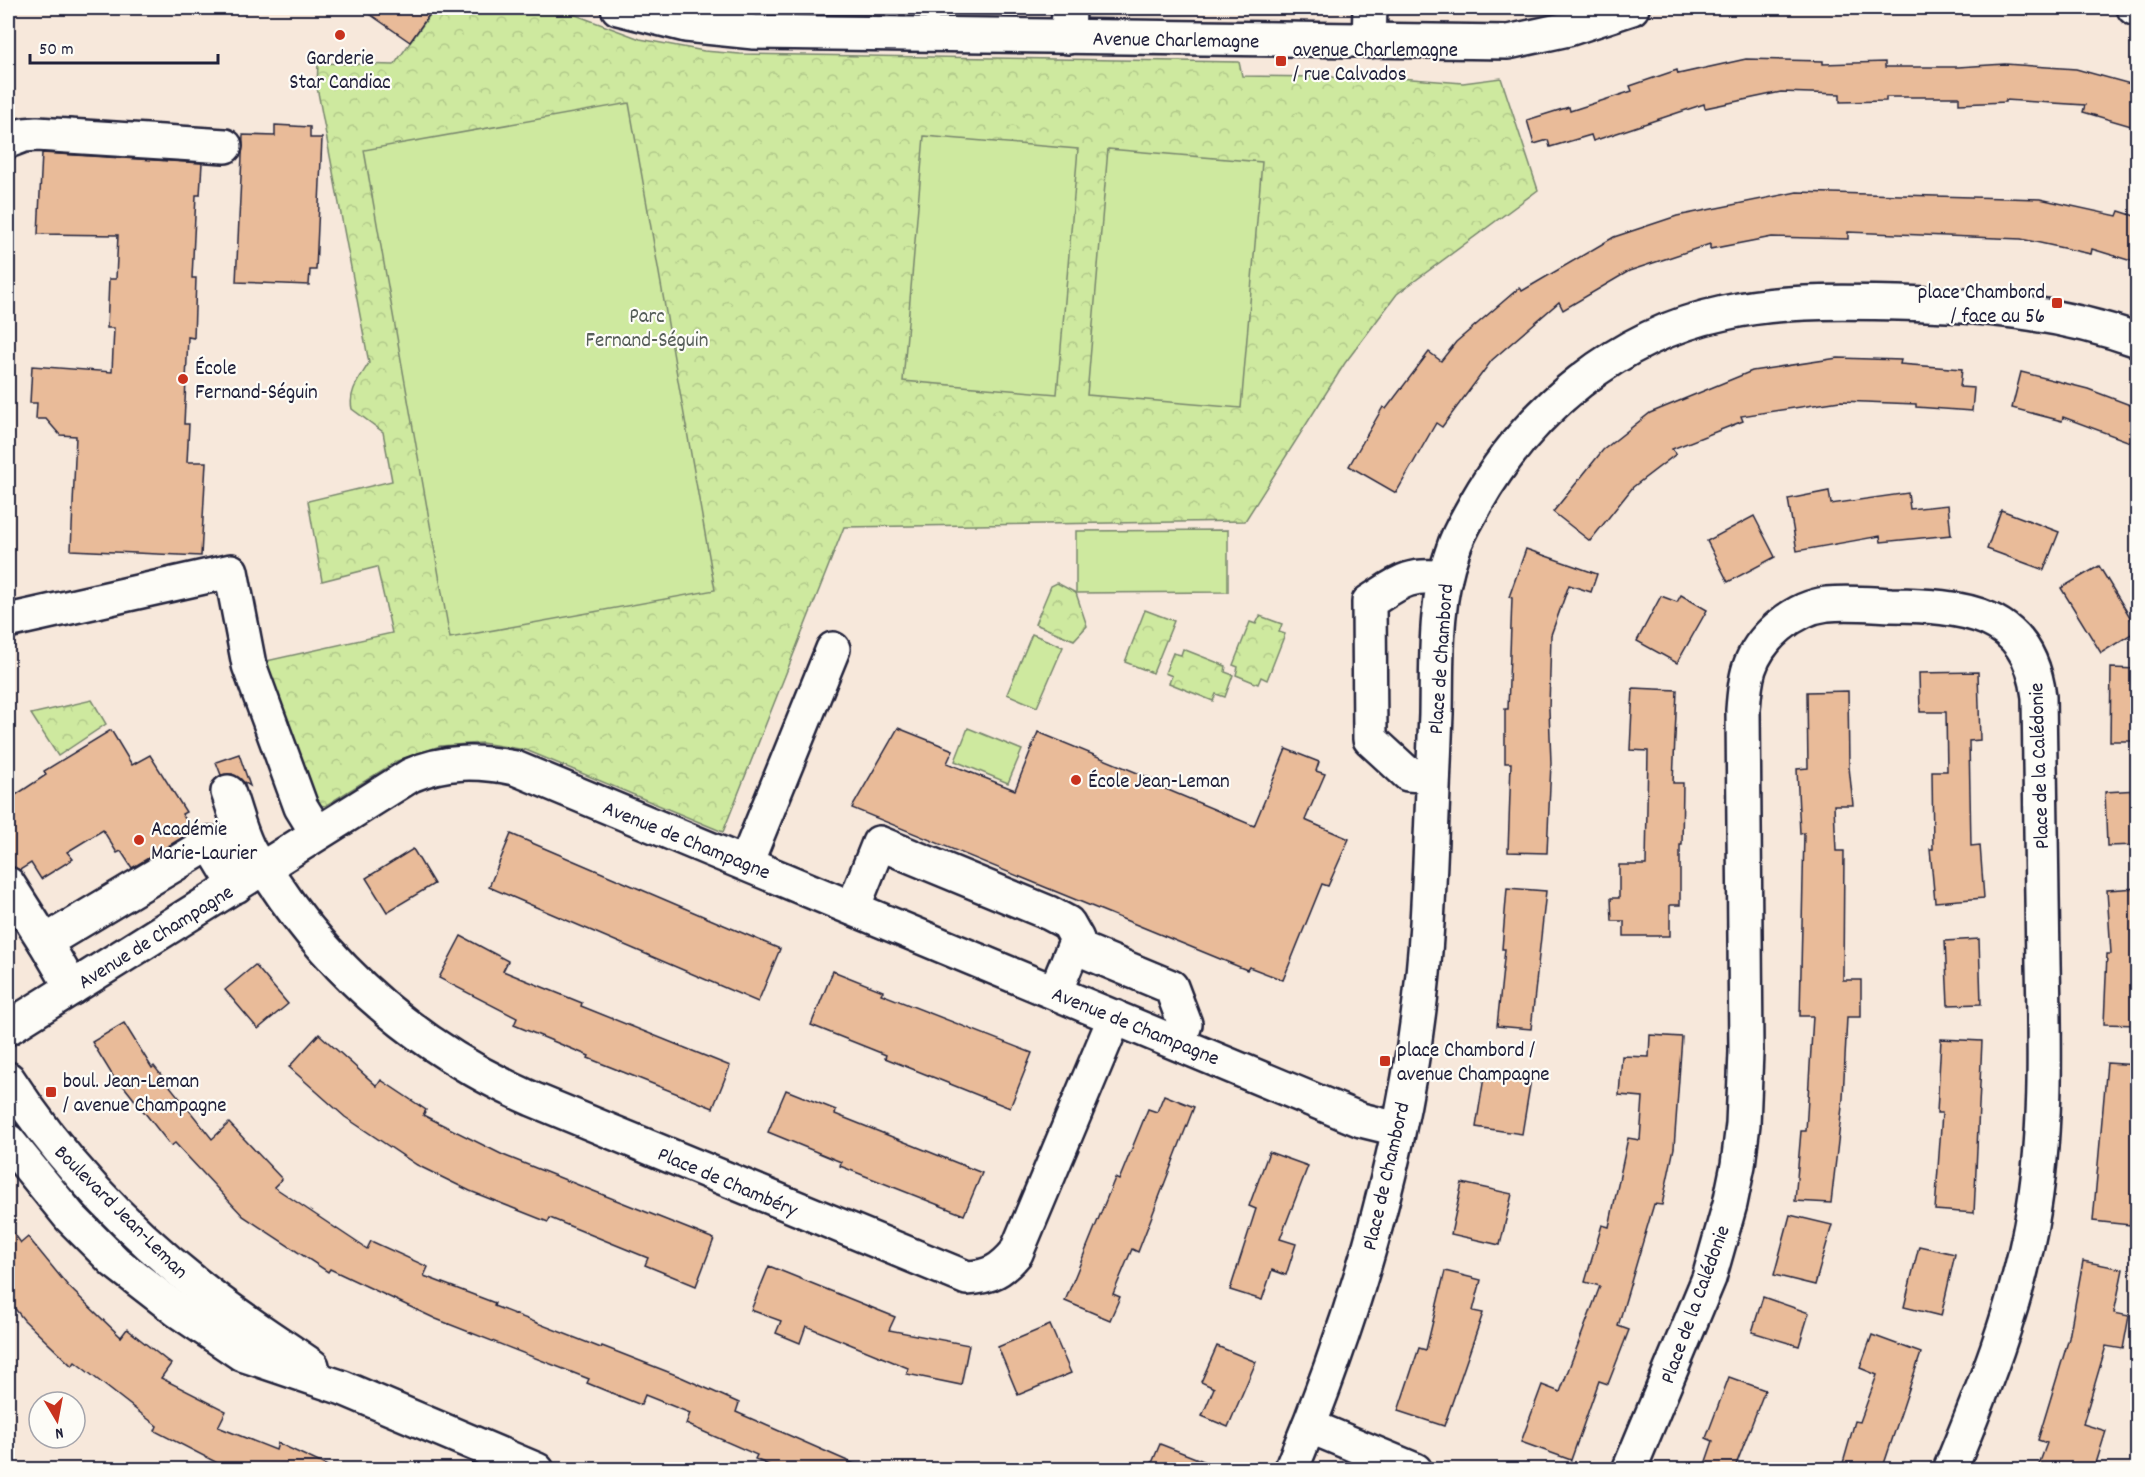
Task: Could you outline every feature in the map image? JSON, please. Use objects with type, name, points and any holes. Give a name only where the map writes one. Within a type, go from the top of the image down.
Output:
[{"type":"street","name":"Avenue Charlemagne","points":[[618,8],[686,25],[788,20],[1069,22],[1369,41],[1508,42],[1559,31],[1632,8]]},
{"type":"street","points":[[1369,41],[1370,8]]},
{"type":"street","points":[[8,141],[24,135],[38,134],[225,146]]},
{"type":"street","name":"Place de Chambord","points":[[1291,1470],[1332,1367],[1367,1255],[1398,1129],[1425,950],[1437,647],[1445,578],[1453,550],[1479,499],[1509,454],[1541,416],[1569,390],[1605,363],[1637,345],[1687,323],[1736,310],[1797,303],[1933,304],[2043,315],[2138,340]]},
{"type":"street","points":[[8,621],[231,571],[249,665],[301,807],[317,833]]},
{"type":"street","points":[[1433,776],[1408,774],[1370,739],[1369,602],[1410,577],[1445,578]]},
{"type":"street","name":"Place de la Calédonie","points":[[1629,1470],[1708,1278],[1730,1203],[1738,1166],[1746,1084],[1743,710],[1749,669],[1759,649],[1790,618],[1825,604],[1940,606],[1994,620],[2023,647],[2032,666],[2039,696],[2044,1043],[2042,1118],[2036,1190],[2025,1255],[2008,1318],[1987,1380],[1950,1470]]},
{"type":"street","points":[[746,863],[833,649]]},
{"type":"street","name":"Avenue de Champagne","points":[[8,1028],[317,833],[423,770],[461,763],[486,763],[515,768],[1179,1042],[1361,1120],[1398,1129]]},
{"type":"street","name":"Place de Chambéry","points":[[242,805],[250,853],[264,867],[315,938],[351,979],[395,1018],[463,1064],[532,1099],[952,1274],[967,1278],[993,1274],[1004,1267],[1016,1252],[1115,1017]]},
{"type":"street","points":[[45,942],[210,843],[236,886]]},
{"type":"street","points":[[853,908],[879,843],[1049,913],[1072,928],[1077,939],[1055,992]]},
{"type":"street","points":[[8,884],[72,988]]},
{"type":"street","points":[[1075,947],[1171,987],[1185,1024],[1179,1042]]},
{"type":"street","name":"Boulevard Jean-Leman","points":[[8,1078],[54,1145],[151,1245],[197,1285],[343,1388]]},
{"type":"street","name":"Boulevard Jean-Leman","points":[[8,1141],[93,1241],[148,1290],[242,1354],[343,1388],[537,1470]]},
{"type":"street","points":[[1309,1426],[1415,1470]]},
{"type":"green space","name":"Parc Fernand-Séguin","points":[[435,8],[557,8],[640,39],[704,51],[740,54],[1239,62],[1242,76],[1399,78],[1463,83],[1501,78],[1538,190],[1397,294],[1345,363],[1245,521],[844,527],[723,832],[526,750],[482,743],[440,746],[397,761],[325,806],[318,805],[262,662],[392,633],[377,567],[322,581],[308,501],[392,481],[383,432],[352,409],[353,390],[369,363],[317,87],[318,63],[394,65]]},
{"type":"green space","points":[[694,8],[751,8],[750,11],[729,13]]},
{"type":"green space","points":[[629,103],[715,590],[450,638],[364,150]]},
{"type":"green space","points":[[924,136],[1078,149],[1057,394],[903,381]]},
{"type":"green space","points":[[1108,149],[1262,162],[1241,408],[1087,395]]},
{"type":"green space","points":[[1228,530],[1228,592],[1076,593],[1076,531]]},
{"type":"green space","points":[[1057,583],[1076,593],[1087,626],[1074,640],[1035,624],[1051,586]]},
{"type":"green space","points":[[1145,610],[1174,621],[1153,673],[1125,662]]},
{"type":"green space","points":[[1260,616],[1282,624],[1279,632],[1285,634],[1267,680],[1261,677],[1258,684],[1236,675],[1238,667],[1233,665],[1250,622],[1256,624]]},
{"type":"green space","points":[[1032,634],[1063,647],[1037,707],[1007,694]]},
{"type":"green space","points":[[1183,649],[1226,666],[1225,672],[1233,675],[1225,697],[1216,694],[1213,701],[1169,683],[1172,676],[1165,673],[1173,653],[1181,655]]},
{"type":"green space","points":[[92,700],[106,724],[58,756],[31,714]]},
{"type":"green space","points":[[968,728],[1022,750],[1008,783],[955,761]]},
{"type":"building","points":[[361,8],[434,8],[410,42]]},
{"type":"building","points":[[1746,59],[1823,61],[1823,64],[1885,62],[1885,67],[1958,67],[2005,64],[2076,69],[2138,86],[2138,128],[2083,112],[2085,105],[2006,100],[2006,102],[1959,104],[1959,97],[1886,97],[1886,101],[1840,102],[1840,94],[1781,92],[1705,108],[1704,104],[1593,141],[1591,135],[1550,147],[1548,140],[1534,144],[1527,120],[1569,107],[1570,111],[1632,91],[1630,86],[1677,70],[1678,74]]},
{"type":"building","points":[[275,125],[310,127],[310,138],[322,138],[316,270],[310,270],[309,285],[236,282],[243,135],[275,136]]},
{"type":"building","points":[[42,153],[202,163],[200,195],[196,195],[192,278],[196,278],[194,338],[188,337],[184,424],[189,424],[187,462],[206,462],[201,556],[71,550],[76,436],[60,435],[46,419],[36,419],[37,403],[30,403],[32,366],[112,372],[114,328],[107,328],[109,279],[116,279],[118,235],[38,234]]},
{"type":"building","points":[[1797,192],[2040,199],[2117,216],[2119,211],[2138,217],[2138,263],[2092,249],[2091,254],[2021,239],[1848,232],[1848,239],[1772,237],[1710,249],[1710,244],[1629,271],[1563,310],[1559,302],[1492,360],[1442,427],[1436,423],[1396,493],[1349,466],[1383,407],[1386,409],[1429,352],[1441,361],[1456,342],[1519,288],[1522,291],[1614,237],[1677,216]]},
{"type":"building","points":[[1838,358],[1901,360],[1900,364],[1962,369],[1960,387],[1974,388],[1972,411],[1916,407],[1916,404],[1840,401],[1741,416],[1743,421],[1672,449],[1676,454],[1633,487],[1590,541],[1553,512],[1603,450],[1650,413],[1752,371]]},
{"type":"building","points":[[2021,372],[2088,389],[2138,408],[2138,445],[2063,417],[2062,421],[2012,408]]},
{"type":"building","points":[[1829,491],[1831,504],[1908,493],[1910,509],[1948,505],[1951,535],[1881,542],[1880,536],[1797,551],[1788,499]]},
{"type":"building","points":[[2001,510],[2059,532],[2044,570],[1987,549]]},
{"type":"building","points":[[1754,516],[1775,557],[1728,582],[1707,541]]},
{"type":"building","points":[[1526,549],[1597,574],[1591,592],[1569,585],[1551,635],[1549,709],[1551,763],[1547,853],[1508,852],[1511,763],[1505,763],[1505,709],[1508,709],[1512,598],[1509,597]]},
{"type":"building","points":[[2099,566],[2138,630],[2101,653],[2061,588]]},
{"type":"building","points":[[1681,595],[1707,610],[1677,663],[1637,641],[1661,596],[1677,602]]},
{"type":"building","points":[[2111,668],[2138,669],[2138,741],[2110,741]]},
{"type":"building","points":[[1978,672],[1980,740],[1969,741],[1971,846],[1980,845],[1984,898],[1935,902],[1930,849],[1933,849],[1932,771],[1947,771],[1946,712],[1920,712],[1919,673]]},
{"type":"building","points":[[1633,688],[1677,690],[1673,783],[1683,783],[1682,845],[1680,845],[1680,905],[1670,905],[1670,936],[1624,936],[1624,921],[1612,921],[1611,898],[1619,898],[1619,865],[1646,865],[1648,751],[1630,750]]},
{"type":"building","points":[[1848,691],[1849,767],[1853,805],[1834,805],[1836,851],[1844,851],[1843,980],[1861,980],[1861,1017],[1847,1017],[1843,1098],[1831,1203],[1795,1201],[1801,1131],[1806,1131],[1813,1016],[1800,1016],[1804,833],[1800,834],[1797,769],[1808,768],[1807,692]]},
{"type":"building","points":[[898,728],[953,750],[947,763],[1015,790],[1038,732],[1162,783],[1161,787],[1254,826],[1286,749],[1319,762],[1316,771],[1325,774],[1305,820],[1349,839],[1328,886],[1322,884],[1283,980],[1249,967],[1247,970],[852,808]]},
{"type":"building","points":[[111,730],[132,765],[150,755],[186,812],[182,814],[193,831],[132,868],[121,851],[117,853],[103,830],[67,852],[73,859],[41,879],[31,863],[20,870],[8,865],[8,800],[46,775],[44,771]]},
{"type":"building","points":[[239,754],[250,786],[232,774],[221,775],[216,762]]},
{"type":"building","points":[[2138,790],[2138,845],[2107,846],[2105,792]]},
{"type":"building","points":[[511,834],[780,949],[758,1002],[489,887]]},
{"type":"building","points":[[413,849],[434,884],[387,912],[366,878]]},
{"type":"building","points":[[1507,888],[1546,891],[1531,1029],[1497,1026],[1505,949],[1502,949]]},
{"type":"building","points":[[2138,888],[2138,1025],[2104,1024],[2107,954],[2111,954],[2107,890]]},
{"type":"building","points":[[461,936],[508,961],[503,971],[582,1003],[581,1006],[730,1066],[713,1108],[588,1058],[589,1056],[514,1025],[517,1018],[439,978]]},
{"type":"building","points":[[1979,939],[1981,1004],[1948,1005],[1945,941]]},
{"type":"building","points":[[255,965],[288,1004],[258,1029],[225,990]]},
{"type":"building","points":[[833,971],[883,991],[881,994],[1032,1053],[1010,1108],[885,1058],[886,1055],[811,1025]]},
{"type":"building","points":[[124,1023],[152,1068],[154,1066],[212,1139],[229,1123],[282,1179],[274,1187],[367,1249],[371,1241],[428,1267],[424,1276],[495,1303],[494,1306],[681,1377],[739,1403],[736,1412],[868,1470],[780,1470],[755,1459],[757,1455],[686,1424],[690,1413],[645,1395],[641,1405],[587,1383],[589,1379],[436,1319],[330,1269],[328,1272],[243,1216],[175,1143],[171,1146],[118,1079],[116,1081],[92,1042]]},
{"type":"building","points":[[319,1034],[377,1086],[381,1080],[426,1110],[423,1115],[503,1155],[714,1239],[696,1286],[645,1265],[648,1258],[550,1218],[548,1222],[470,1191],[417,1165],[345,1117],[289,1067]]},
{"type":"building","points":[[1650,1035],[1682,1037],[1674,1148],[1662,1205],[1654,1204],[1618,1326],[1629,1330],[1608,1384],[1599,1381],[1571,1460],[1521,1442],[1542,1385],[1560,1392],[1600,1286],[1585,1282],[1602,1225],[1609,1227],[1628,1138],[1640,1140],[1643,1097],[1619,1095],[1622,1056],[1649,1057]]},
{"type":"building","points":[[1941,1039],[1982,1041],[1974,1213],[1935,1210],[1942,1113],[1937,1113]]},
{"type":"building","points":[[2107,1063],[2138,1065],[2133,1162],[2137,1162],[2130,1225],[2093,1221]]},
{"type":"building","points":[[1485,1071],[1531,1079],[1522,1134],[1476,1127]]},
{"type":"building","points":[[786,1090],[836,1110],[835,1114],[982,1173],[964,1215],[840,1166],[841,1162],[768,1132]]},
{"type":"building","points":[[1164,1095],[1194,1107],[1138,1252],[1132,1249],[1113,1294],[1120,1297],[1110,1320],[1065,1301],[1115,1178],[1119,1180],[1148,1109],[1157,1112]]},
{"type":"building","points":[[1269,1152],[1308,1166],[1280,1239],[1296,1244],[1286,1275],[1272,1270],[1262,1300],[1230,1290],[1256,1209],[1249,1206]]},
{"type":"building","points":[[1462,1183],[1512,1194],[1500,1245],[1451,1234]]},
{"type":"building","points":[[1790,1215],[1832,1225],[1815,1285],[1774,1275]]},
{"type":"building","points":[[8,1225],[21,1243],[28,1237],[68,1286],[121,1337],[127,1329],[171,1364],[161,1378],[226,1411],[218,1427],[276,1450],[278,1443],[336,1470],[231,1470],[155,1431],[157,1426],[75,1362],[72,1366],[24,1320],[8,1300]]},
{"type":"building","points":[[1919,1246],[1955,1254],[1941,1316],[1904,1307]]},
{"type":"building","points":[[2083,1261],[2123,1269],[2114,1313],[2129,1316],[2123,1349],[2106,1346],[2083,1424],[2106,1431],[2094,1470],[2037,1470],[2047,1443],[2038,1440],[2069,1338]]},
{"type":"building","points":[[769,1266],[895,1317],[889,1330],[969,1345],[961,1385],[907,1374],[908,1368],[806,1326],[800,1343],[776,1333],[781,1321],[751,1310]]},
{"type":"building","points":[[1445,1271],[1481,1280],[1473,1311],[1483,1313],[1444,1426],[1398,1411],[1419,1348],[1426,1350]]},
{"type":"building","points":[[1763,1297],[1809,1313],[1799,1346],[1752,1332]]},
{"type":"building","points":[[1050,1325],[1071,1373],[1018,1395],[998,1347]]},
{"type":"building","points":[[1872,1335],[1921,1353],[1882,1470],[1841,1470],[1855,1421],[1860,1422],[1877,1375],[1860,1368]]},
{"type":"building","points":[[1217,1346],[1256,1362],[1228,1427],[1202,1416],[1214,1388],[1201,1382]]},
{"type":"building","points":[[1729,1377],[1765,1390],[1734,1470],[1703,1470],[1713,1441],[1706,1438]]},
{"type":"building","points":[[1160,1444],[1221,1468],[1220,1470],[1149,1470]]},
{"type":"place","name":"Garderie Star Candiac","points":[[340,35]]},
{"type":"place","name":"avenue Charlemagne / rue Calvados","points":[[1281,61]]},
{"type":"place","name":"place Chambord / face au 56","points":[[2057,303]]},
{"type":"place","name":"École Fernand-Séguin","points":[[183,379]]},
{"type":"place","name":"École Jean-Leman","points":[[1076,780]]},
{"type":"place","name":"Académie Marie-Laurier","points":[[139,840]]},
{"type":"place","name":"place Chambord / avenue Champagne","points":[[1385,1061]]},
{"type":"place","name":"boul. Jean-Leman / avenue Champagne","points":[[51,1092]]}]
